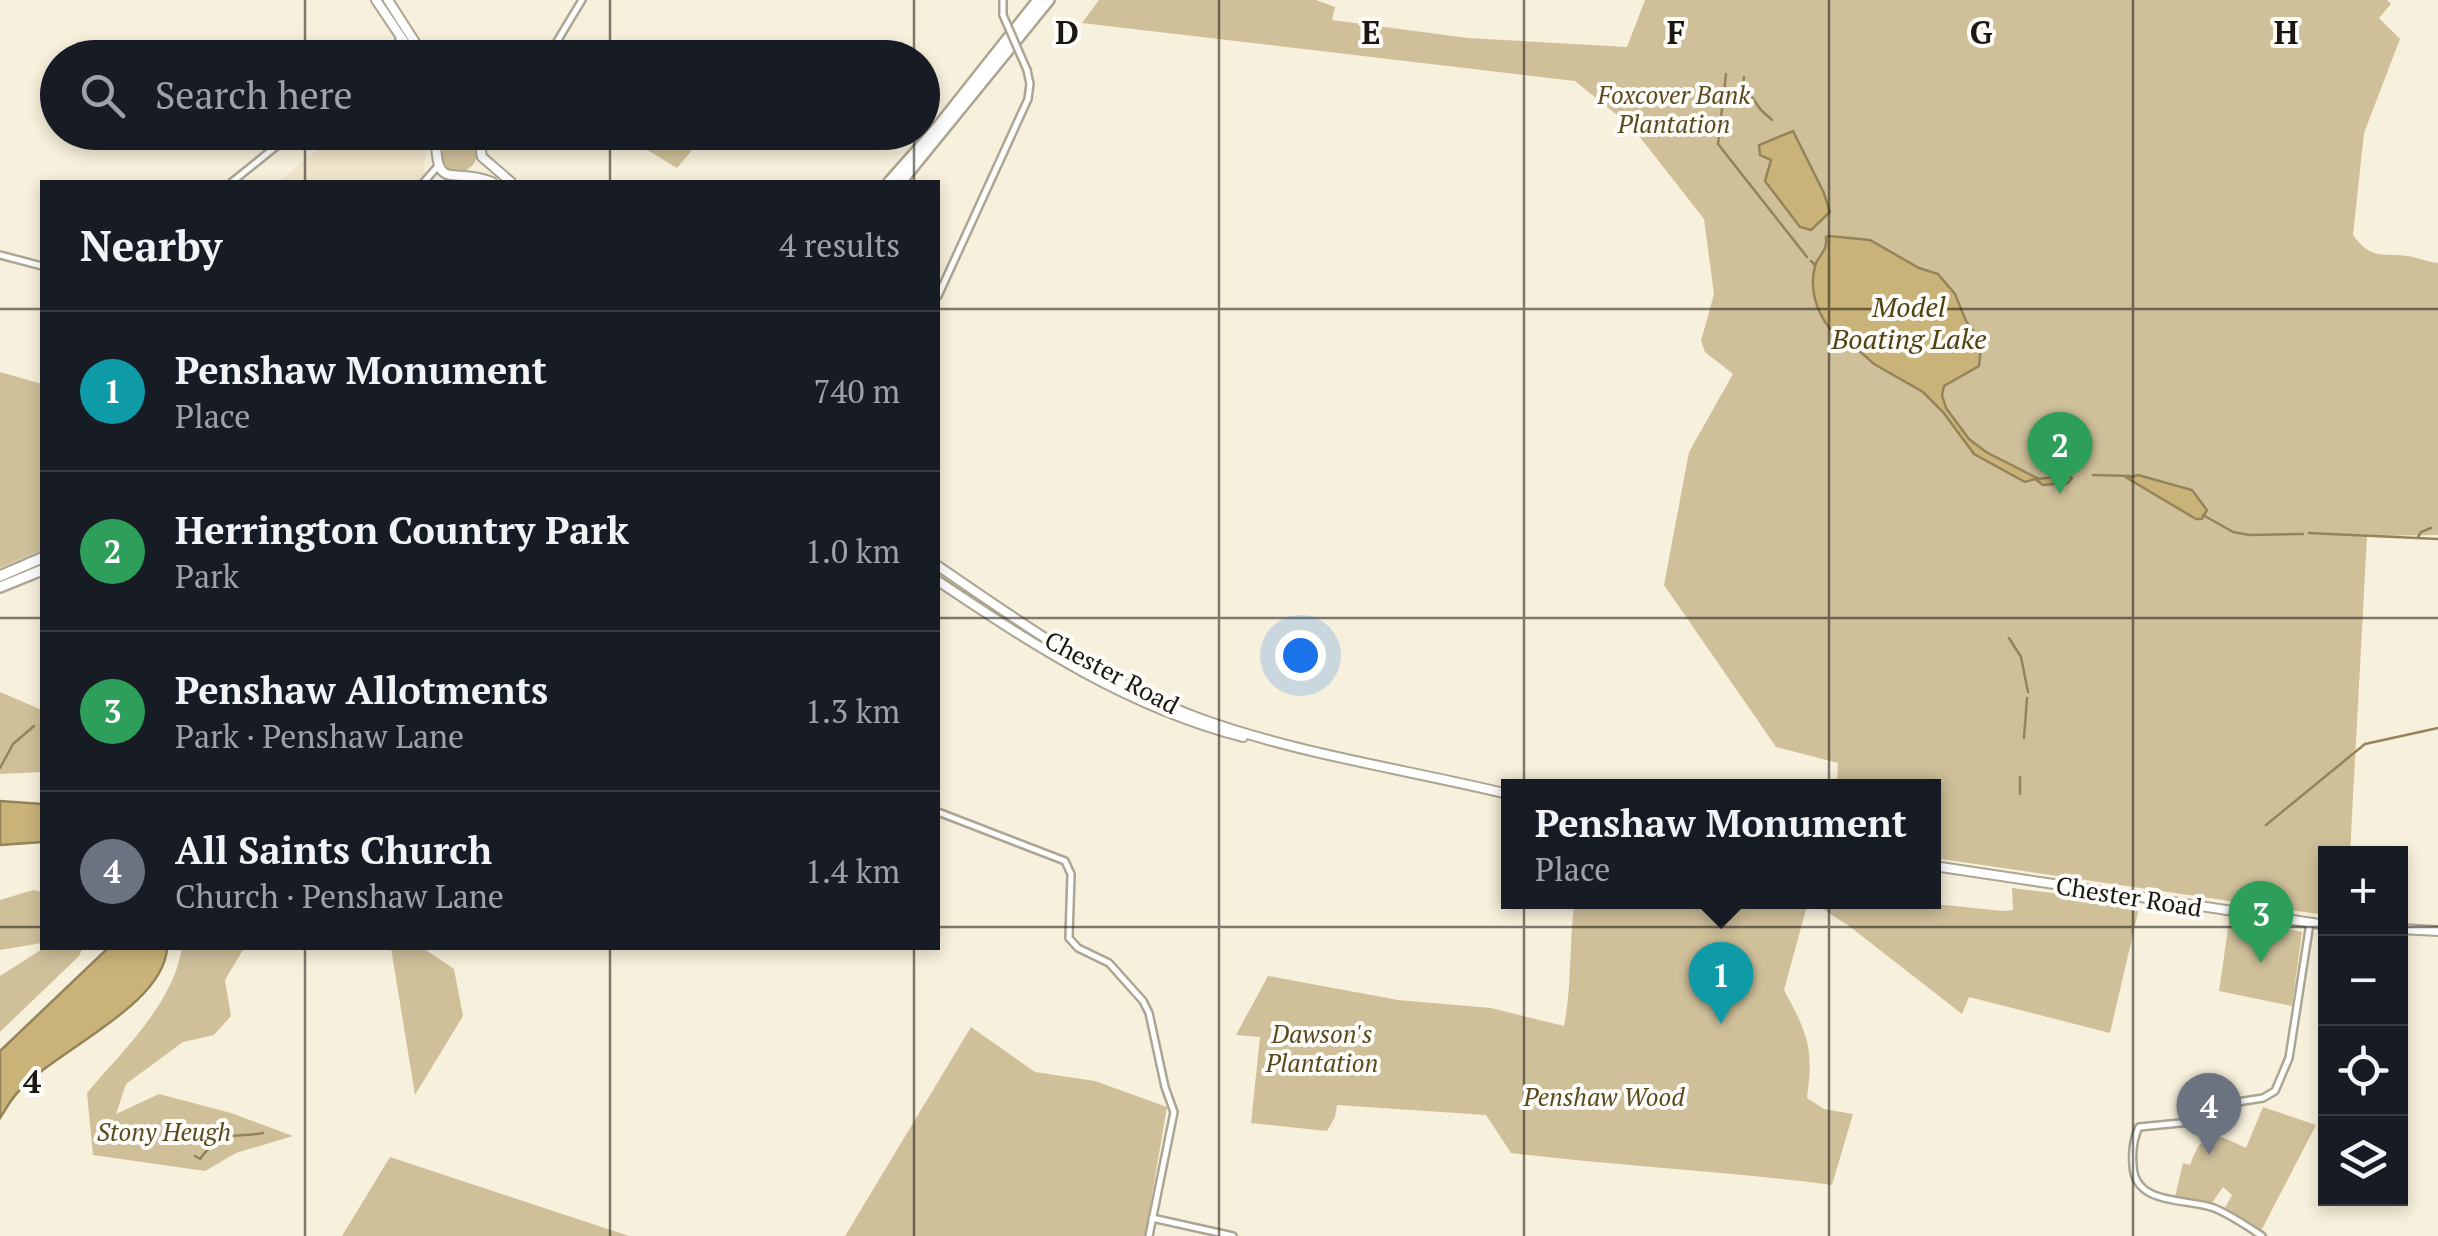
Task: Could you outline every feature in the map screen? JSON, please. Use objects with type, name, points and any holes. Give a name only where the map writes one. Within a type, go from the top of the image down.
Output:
[{"type":"highway","points":[[940,124],[1038,0]]},
{"type":"highway","points":[[940,137],[1049,0]]},
{"type":"highway","points":[[883,180],[914,150]]},
{"type":"highway","points":[[890,180],[917,150]]},
{"type":"highway","points":[[904,180],[930,150]]},
{"type":"highway","points":[[0,576],[40,559]]},
{"type":"highway","points":[[0,587],[40,571]]},
{"type":"main road","points":[[376,0],[402,40]]},
{"type":"main road","points":[[388,0],[414,40]]},
{"type":"main road","points":[[436,150],[438,166],[447,175],[483,180]]},
{"type":"main road","points":[[466,176],[479,166],[480,150]]},
{"type":"main road","points":[[482,157],[509,180]]},
{"type":"main road","name":"Chester Road","points":[[940,567],[1084,662],[1137,691],[1196,716],[1301,748]]},
{"type":"main road","name":"Chester Road","points":[[940,582],[1066,665],[1146,705],[1219,731],[1501,792]]},
{"type":"main road","name":"Chester Road","points":[[1941,867],[2318,924]]},
{"type":"main road","points":[[2408,930],[2438,932]]},
{"type":"street","points":[[558,40],[582,0]]},
{"type":"street","points":[[940,292],[1028,99],[1030,84],[1003,15],[1003,0]]},
{"type":"street","points":[[392,22],[398,40]]},
{"type":"street","points":[[234,180],[272,150]]},
{"type":"street","points":[[426,180],[438,166]]},
{"type":"street","points":[[0,255],[40,265]]},
{"type":"street","points":[[940,813],[1065,861],[1071,874],[1069,938],[1078,948],[1109,962],[1146,1005],[1164,1086],[1174,1112],[1149,1236]]},
{"type":"street","points":[[2262,1236],[2212,1207],[2162,1198],[2140,1186],[2133,1167],[2136,1131],[2142,1126],[2201,1120],[2231,1104],[2263,1098],[2274,1091],[2289,1058],[2310,923]]},
{"type":"street","points":[[1152,1218],[1233,1236]]},
{"type":"shaded area","points":[[318,150],[426,150],[424,170],[430,180],[280,180]]},
{"type":"green space","name":"Foxcover Bank Plantation","points":[[1099,0],[1316,0],[1335,7],[1332,20],[1468,38],[1627,47],[1645,0],[2387,0],[2391,4],[2379,18],[2400,39],[2364,133],[2353,235],[2374,253],[2438,263],[2438,535],[2367,536],[2350,846],[2318,846],[2318,914],[1941,859],[1941,779],[1837,779],[1838,763],[1776,747],[1664,585],[1689,452],[1733,374],[1705,352],[1701,341],[1714,294],[1704,219],[1632,127],[1575,81],[1082,23]]},
{"type":"green space","points":[[439,150],[477,150],[476,160],[465,171],[451,171],[440,160]]},
{"type":"green space","points":[[647,150],[692,150],[677,168]]},
{"type":"green space","points":[[0,372],[40,383],[40,551],[0,568]]},
{"type":"green space","points":[[0,692],[40,709],[40,772],[0,774]]},
{"type":"green space","points":[[2012,888],[2140,904],[2110,1033],[1969,997],[1962,1014],[1823,909],[1941,909],[1941,905],[2013,910]]},
{"type":"green space","points":[[40,892],[40,943],[0,950],[0,900]]},
{"type":"green space","points":[[1574,909],[1806,909],[1784,990],[1807,1042],[1807,1098],[1824,1109],[1853,1114],[1832,1185],[1511,1153],[1486,1115],[1337,1105],[1327,1131],[1251,1123],[1260,1037],[1236,1035],[1268,976],[1398,1000],[1491,1008],[1564,1026]]},
{"type":"green space","points":[[2230,915],[2302,932],[2292,1006],[2219,991]]},
{"type":"green space","points":[[41,950],[82,950],[0,1032],[0,976]]},
{"type":"green space","name":"Stony Heugh","points":[[182,950],[243,950],[225,980],[231,1016],[214,1035],[183,1042],[126,1084],[116,1114],[159,1094],[231,1113],[293,1136],[236,1153],[205,1171],[93,1155],[87,1093],[131,1043],[157,1007],[177,969]]},
{"type":"green space","points":[[391,950],[426,950],[454,969],[463,1016],[415,1095]]},
{"type":"green space","points":[[971,1027],[1035,1072],[1095,1081],[1167,1107],[1145,1236],[845,1236]]},
{"type":"green space","points":[[2263,1107],[2316,1125],[2261,1231],[2225,1208],[2232,1195],[2223,1187],[2212,1203],[2175,1197],[2183,1163],[2190,1165],[2200,1144],[2217,1137],[2246,1148]]},
{"type":"green space","points":[[390,1157],[629,1236],[342,1236]]},
{"type":"water","points":[[1793,131],[1830,212],[1811,230],[1800,227],[1765,181],[1771,160],[1760,155],[1759,145]]},
{"type":"water","name":"Model Boating Lake","points":[[1829,236],[1870,240],[1919,268],[1938,274],[1955,294],[1981,346],[1979,366],[1944,386],[1946,408],[1969,439],[1986,452],[2039,479],[2068,475],[2072,478],[2068,483],[2043,485],[2035,479],[2025,482],[1974,454],[1923,392],[1874,364],[1830,329],[1813,291],[1815,266]]},
{"type":"water","points":[[2138,475],[2192,490],[2207,510],[2202,519],[2127,478]]},
{"type":"water","points":[[0,801],[40,804],[40,842],[0,845]]},
{"type":"water","points":[[106,950],[166,950],[161,969],[148,989],[105,1026],[35,1076],[15,1095],[0,1118],[0,1051]]},
{"type":"waterway","points":[[1726,74],[1718,144],[1807,257]]},
{"type":"waterway","points":[[1744,77],[1743,85],[1772,120]]},
{"type":"waterway","points":[[1811,261],[1815,265]]},
{"type":"waterway","points":[[2093,475],[2130,476]]},
{"type":"waterway","points":[[2203,515],[2233,532],[2303,534]]},
{"type":"waterway","points":[[2418,537],[2431,528]]},
{"type":"waterway","points":[[2309,533],[2438,539]]},
{"type":"waterway","points":[[2009,638],[2021,657],[2028,692]]},
{"type":"waterway","points":[[2024,738],[2027,698]]},
{"type":"waterway","points":[[0,768],[13,744],[34,726]]},
{"type":"waterway","points":[[2266,825],[2365,744],[2438,728]]},
{"type":"waterway","points":[[2020,777],[2020,794]]},
{"type":"waterway","points":[[195,1156],[200,1159],[221,1139],[263,1133]]},
{"type":"place","name":"Herrington Country Park","points":[[2060,494]]},
{"type":"place","name":"Penshaw Allotments","points":[[2261,963]]},
{"type":"place","name":"Penshaw Monument","points":[[1721,1024]]},
{"type":"place","name":"All Saints Church","points":[[2209,1155]]},
{"type":"park label","name":"Dawson's Plantation","points":[[1322,1048]]},
{"type":"park label","name":"Penshaw Wood","points":[[1604,1096]]}]
